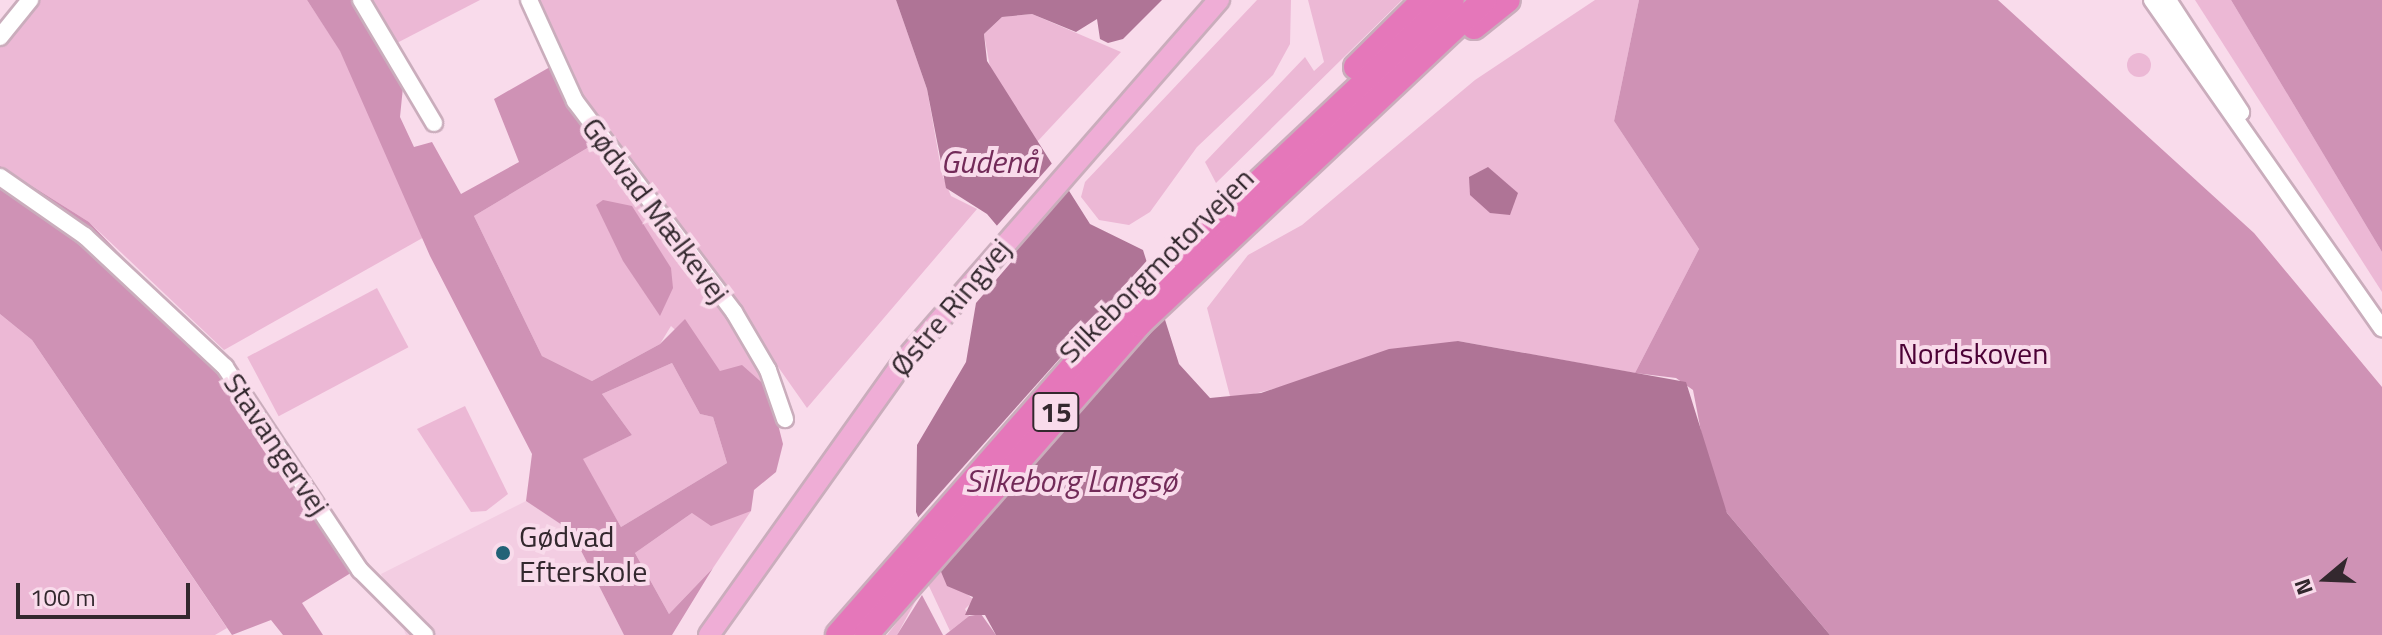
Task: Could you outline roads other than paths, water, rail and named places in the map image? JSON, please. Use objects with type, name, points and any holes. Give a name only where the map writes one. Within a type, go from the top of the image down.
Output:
[{"type":"highway","points":[[1248,190],[1424,0]]},
{"type":"highway","name":"Silkeborgmotorvejen","points":[[838,635],[971,474],[1122,311],[1452,0]]},
{"type":"highway","name":"Silkeborgmotorvejen","points":[[866,635],[1248,190],[1296,172],[1484,0]]},
{"type":"highway","points":[[1296,172],[1508,0]]},
{"type":"main road","name":"Østre Ringvej","points":[[709,635],[777,530],[971,277],[1219,0]]},
{"type":"street","points":[[0,37],[30,0]]},
{"type":"street","points":[[361,0],[434,123]]},
{"type":"street","name":"Gødvad Mælkevej","points":[[529,0],[575,101],[734,312],[768,370],[785,419]]},
{"type":"street","points":[[2152,0],[2272,166],[2382,328]]},
{"type":"street","points":[[2168,0],[2272,166]]},
{"type":"street","name":"Stavangervej","points":[[0,177],[85,236],[225,367],[360,570],[425,635]]},
{"type":"water","name":"Silkeborg Langsø","points":[[896,0],[1162,0],[1123,39],[1108,43],[1100,39],[1097,19],[1076,32],[1032,14],[1002,17],[984,34],[987,61],[1090,224],[1143,250],[1179,364],[1210,398],[1261,393],[1389,349],[1458,341],[1686,382],[1727,513],[1830,635],[996,635],[985,615],[965,615],[973,597],[947,586],[916,512],[917,445],[966,362],[976,303],[1014,259],[1009,240],[987,214],[946,188],[927,89]]},
{"type":"water","points":[[1488,167],[1518,193],[1510,215],[1490,213],[1470,195],[1469,177]]},
{"type":"place","name":"Gødvad Efterskole","points":[[503,553]]},
{"type":"water label","name":"Gudenå","points":[[989,161]]},
{"type":"park label","name":"Nordskoven","points":[[1973,353]]}]
